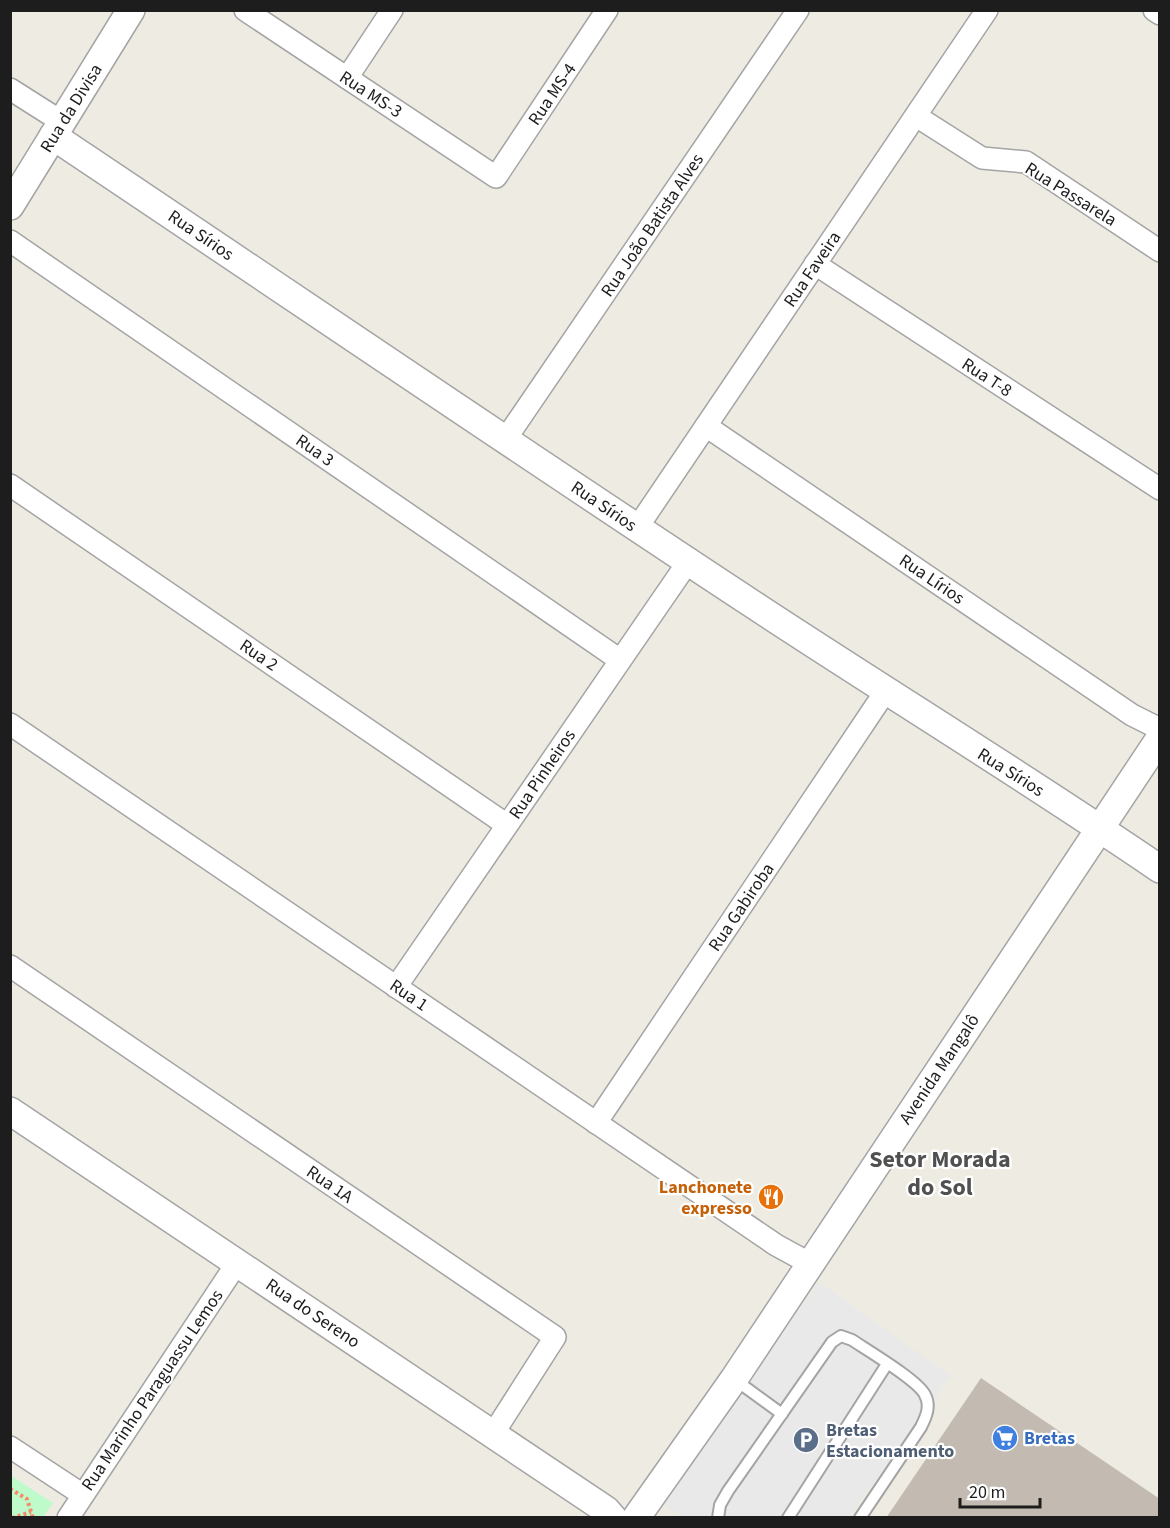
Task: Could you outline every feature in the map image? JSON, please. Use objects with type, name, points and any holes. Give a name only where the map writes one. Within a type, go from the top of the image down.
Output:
[{"type":"street","name":"Rua da Divisa","points":[[10,206],[131,10]]},
{"type":"street","name":"Rua MS-3","points":[[245,10],[496,177]]},
{"type":"street","points":[[347,78],[392,10]]},
{"type":"street","name":"Rua MS-4","points":[[496,177],[607,10]]},
{"type":"street","name":"Rua João Batista Alves","points":[[505,440],[798,10]]},
{"type":"street","name":"Rua Faveira","points":[[637,528],[987,10]]},
{"type":"street","points":[[1154,10],[1160,14]]},
{"type":"street","points":[[10,89],[58,129]]},
{"type":"street","name":"Rua Passarela","points":[[916,116],[982,158],[1026,162],[1160,251]]},
{"type":"street","name":"Rua Sírios","points":[[58,129],[505,440],[885,692],[1100,828],[1160,869]]},
{"type":"street","name":"Rua 3","points":[[10,241],[620,660]]},
{"type":"street","name":"Rua T-8","points":[[815,264],[1160,489]]},
{"type":"street","name":"Rua Lírios","points":[[706,426],[1132,715],[1160,729]]},
{"type":"street","name":"Rua 2","points":[[10,485],[507,825]]},
{"type":"street","name":"Rua Pinheiros","points":[[396,987],[688,562]]},
{"type":"street","name":"Rua Gabiroba","points":[[596,1123],[885,692]]},
{"type":"street","name":"Rua 1","points":[[10,724],[776,1245],[809,1263]]},
{"type":"street","name":"Avenida Mangalô","points":[[636,1518],[734,1379],[1160,738]]},
{"type":"street","name":"Rua 1A","points":[[10,966],[555,1337],[493,1434]]},
{"type":"street","name":"Rua do Sereno","points":[[10,1111],[606,1510],[613,1518]]},
{"type":"street","name":"Rua Marinho Paraguassu Lemos","points":[[68,1518],[237,1263]]},
{"type":"street","points":[[10,1447],[83,1495]]},
{"type":"lane","points":[[718,1518],[720,1505],[728,1491],[832,1342],[841,1336],[852,1340],[917,1385],[926,1395],[928,1412],[921,1427],[860,1518]]},
{"type":"lane","points":[[788,1518],[887,1364]]},
{"type":"lane","points":[[734,1379],[782,1414]]},
{"type":"path","points":[[10,1489],[27,1499],[33,1518]]},
{"type":"path","points":[[12,1518],[31,1512]]},
{"type":"green space","points":[[10,1475],[53,1503],[43,1517],[11,1517]]},
{"type":"shaded area","name":"Bretas Estacionamento","points":[[819,1282],[951,1376],[849,1517],[683,1517],[662,1504]]},
{"type":"building","name":"Bretas","points":[[981,1378],[1160,1499],[1160,1518],[886,1518]]},
{"type":"place","name":"Lanchonete expresso","points":[[771,1197]]},
{"type":"place","name":"Bretas","points":[[1005,1438]]},
{"type":"place","name":"Bretas Estacionamento","points":[[806,1440]]},
{"type":"district","name":"Setor Morada do Sol","points":[[940,1173]]}]
